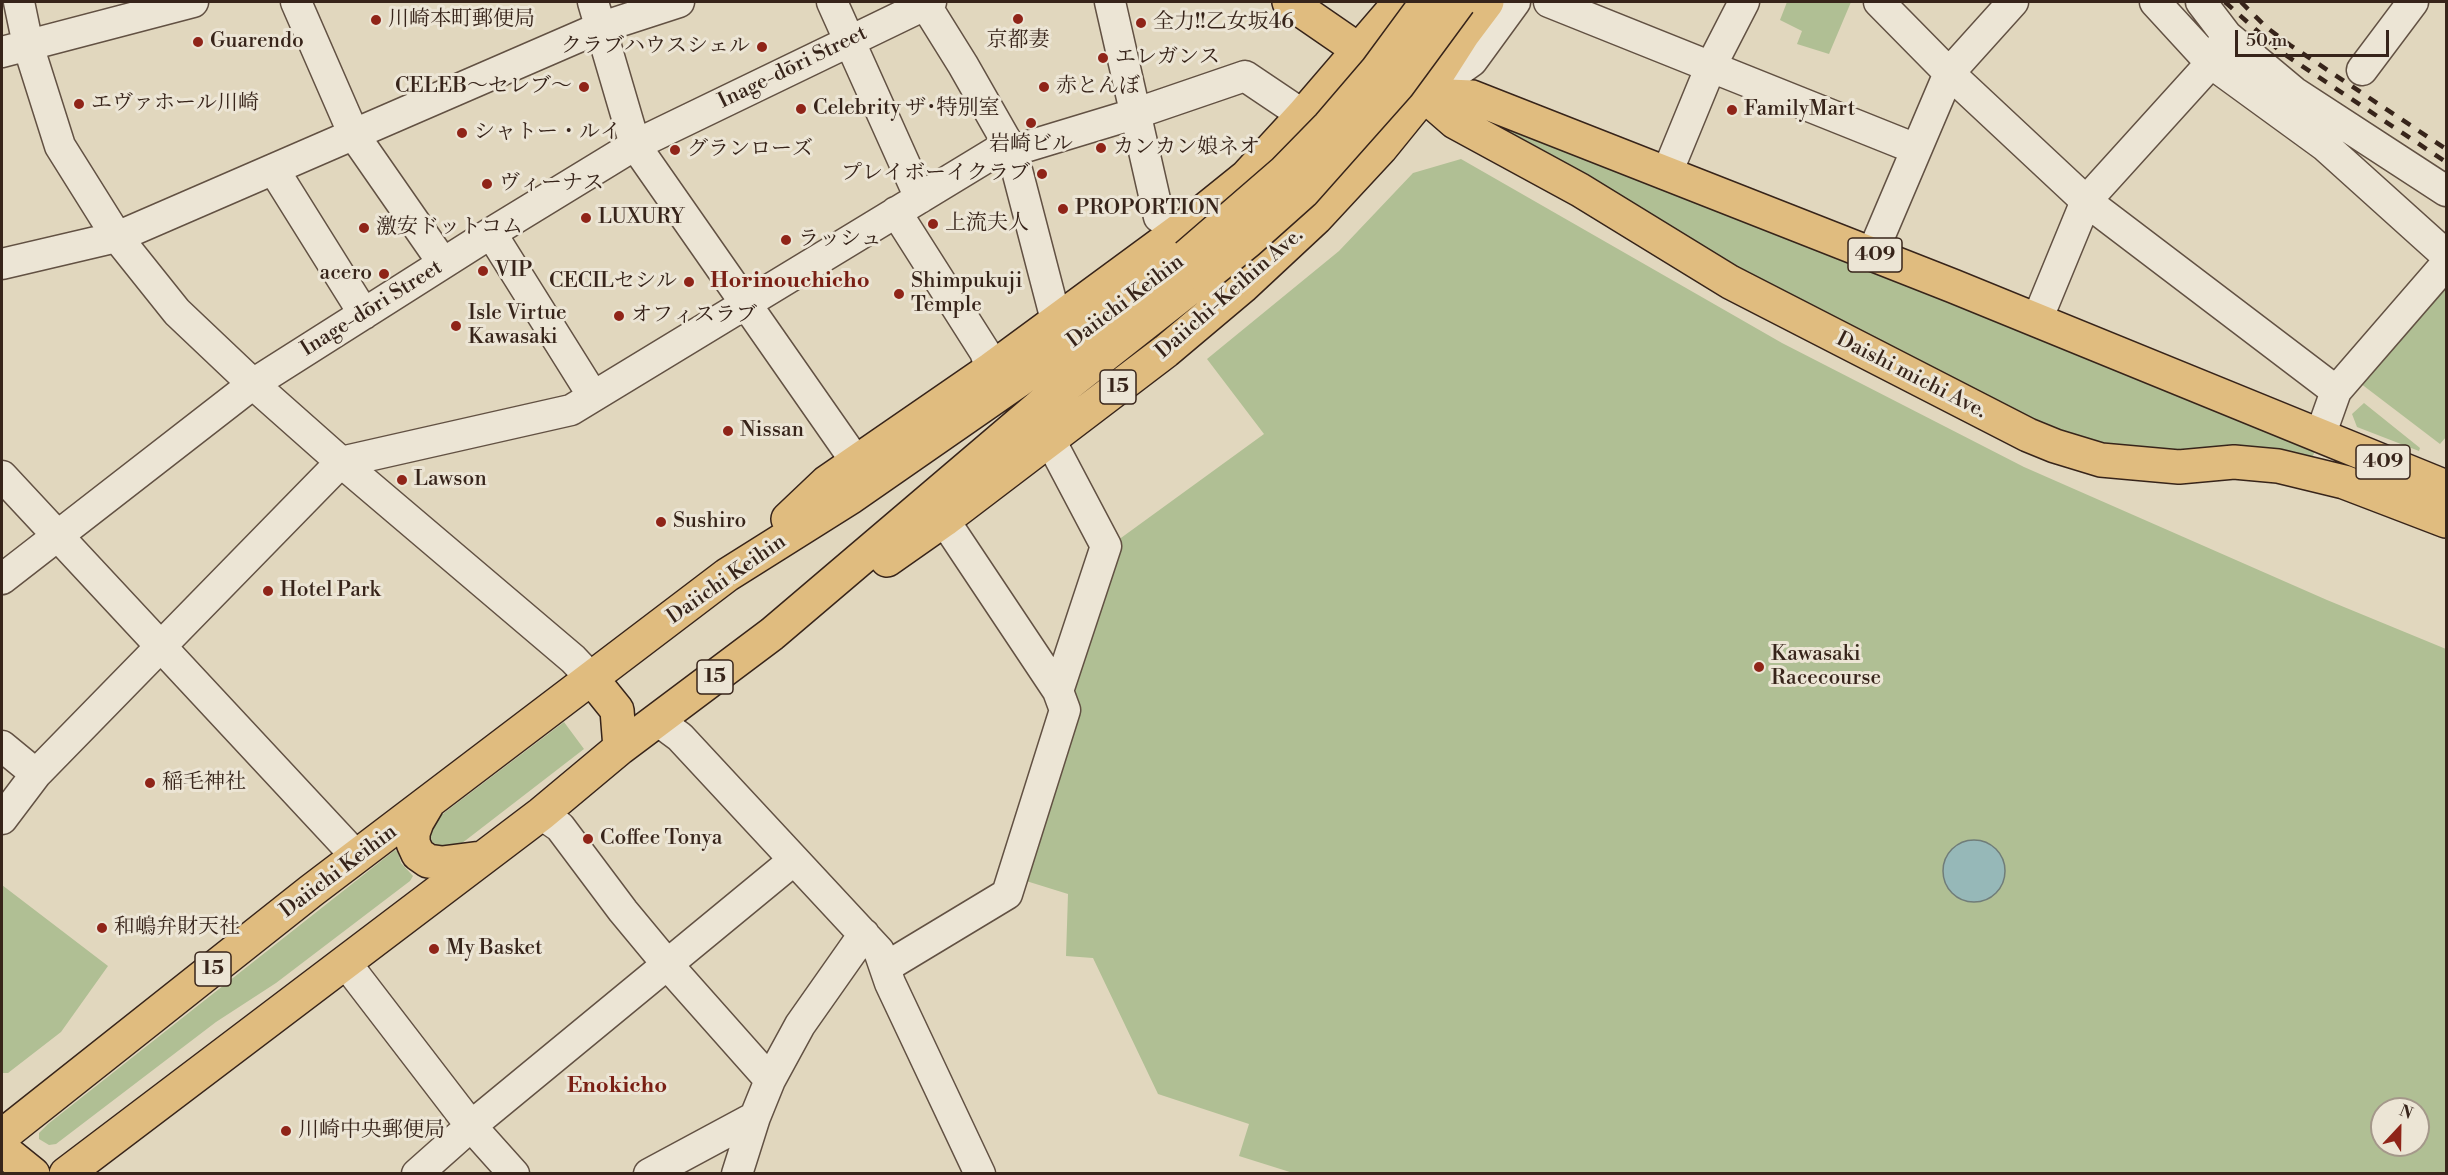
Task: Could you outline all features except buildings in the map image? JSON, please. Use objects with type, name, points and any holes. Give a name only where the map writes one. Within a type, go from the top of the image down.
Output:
[{"type":"highway","name":"Daishi michi Ave.","points":[[1289,2],[1424,95],[1455,122],[1580,190],[1730,282],[2028,435],[2101,460],[2179,467],[2234,462],[2278,466],[2344,482],[2446,521]]},
{"type":"highway","points":[[727,575],[827,482],[991,369],[1180,230],[1246,176],[1303,115],[1400,2]]},
{"type":"highway","name":"Daiichi Keihin","points":[[66,1173],[483,858],[620,748],[772,634],[1040,406],[1196,266],[1329,126],[1377,70],[1427,2]]},
{"type":"highway","name":"Daiichi Keihin","points":[[2,1136],[357,857],[727,575],[851,497],[1018,381],[1196,266],[1248,242],[1304,192],[1398,85],[1459,2]]},
{"type":"highway","name":"Daiichi-Keihin Ave.","points":[[772,634],[906,548],[944,520],[1166,351],[1250,279],[1316,218],[1381,148],[1424,95],[1463,34],[1487,2]]},
{"type":"highway","name":"409","points":[[1424,95],[1472,97],[2037,320],[2446,487]]},
{"type":"highway","points":[[619,659],[617,674],[621,686],[633,701],[657,720]]},
{"type":"highway","points":[[592,679],[617,710],[620,748]]},
{"type":"highway","points":[[427,805],[413,833],[413,843],[418,854],[428,861],[442,863],[483,858]]},
{"type":"highway","points":[[2,1149],[33,1173]]},
{"type":"street","points":[[19,2],[15,48],[60,146],[117,237],[177,312],[253,384],[341,462],[573,659],[592,679]]},
{"type":"street","points":[[15,48],[193,2]]},
{"type":"street","points":[[296,2],[354,135],[443,263]]},
{"type":"street","points":[[2,264],[117,237],[354,135],[596,15],[679,2]]},
{"type":"street","points":[[832,2],[850,40],[908,205],[985,352],[991,369]]},
{"type":"street","points":[[1110,2],[1159,218]]},
{"type":"street","points":[[1358,50],[1378,2]]},
{"type":"street","points":[[1424,95],[1472,61],[1515,2]]},
{"type":"street","points":[[1549,2],[1916,149]]},
{"type":"street","points":[[1667,173],[1711,66],[1744,2]]},
{"type":"street","points":[[1879,2],[1949,73],[2086,201],[2336,391]]},
{"type":"street","points":[[1872,254],[1949,73],[2013,2]]},
{"type":"street","points":[[2156,2],[2211,63],[2325,146],[2446,255]]},
{"type":"street","points":[[2201,2],[2227,36],[2294,92],[2446,191]]},
{"type":"street","points":[[928,3],[1010,148],[1056,320]]},
{"type":"street","name":"Inage-dōri Street","points":[[2,579],[253,384],[491,233],[635,145],[928,3]]},
{"type":"street","points":[[2362,70],[2399,7]]},
{"type":"street","points":[[596,15],[635,145],[857,463]]},
{"type":"street","points":[[2037,320],[2086,201],[2211,63],[2227,36]]},
{"type":"street","points":[[2,819],[36,774],[341,462],[571,410],[908,205],[1010,148],[1134,114],[1245,76],[1303,115]]},
{"type":"street","points":[[274,170],[364,314]]},
{"type":"street","points":[[491,233],[593,396]]},
{"type":"street","points":[[2320,436],[2336,391],[2446,264]]},
{"type":"street","points":[[1049,438],[1106,546],[1058,691]]},
{"type":"street","points":[[2,476],[357,857]]},
{"type":"street","points":[[886,967],[1007,894],[1065,710],[1058,691],[944,520]]},
{"type":"street","points":[[657,720],[680,737],[879,951],[890,983],[980,1173]]},
{"type":"street","points":[[2,746],[36,774]]},
{"type":"street","points":[[541,813],[560,827],[623,911],[770,1080]]},
{"type":"street","points":[[417,1173],[794,860]]},
{"type":"street","points":[[737,1173],[770,1080],[800,1025],[864,934]]},
{"type":"street","points":[[345,962],[471,1126],[514,1173]]},
{"type":"street","points":[[650,1173],[755,1117]]},
{"type":"green space","points":[[1787,2],[1851,2],[1829,54],[1797,44],[1802,31],[1780,20]]},
{"type":"green space","points":[[1499,114],[2317,445],[2313,456],[2187,455],[2071,441],[1725,268],[1495,126]]},
{"type":"green space","name":"Kawasaki Racecourse","points":[[1461,159],[1782,343],[2024,467],[2327,600],[2446,649],[2446,1173],[1293,1173],[1239,1156],[1249,1124],[1158,1094],[1093,958],[1066,956],[1068,894],[1023,880],[1066,684],[1114,543],[1264,434],[1207,359],[1339,251],[1413,173]]},
{"type":"green space","points":[[2446,281],[2446,437],[2440,444],[2356,380]]},
{"type":"green space","points":[[2364,403],[2420,448],[2419,451],[2357,427],[2352,414]]},
{"type":"green space","points":[[564,722],[584,749],[457,847],[440,847],[432,842],[430,834],[436,819]]},
{"type":"green space","points":[[395,850],[398,852],[401,863],[413,876],[410,881],[276,983],[216,1022],[56,1144],[49,1145],[39,1139],[39,1133],[48,1124]]},
{"type":"green space","points":[[2,885],[108,966],[61,1032],[8,1073],[2,1073]]},
{"type":"water","points":[[1974,840],[1986,842],[1996,849],[2003,859],[2005,871],[2003,883],[1996,893],[1986,900],[1974,902],[1962,900],[1952,893],[1945,883],[1943,871],[1945,859],[1952,849],[1962,842]]},
{"type":"railway","points":[[2225,2],[2281,52],[2446,162]]},
{"type":"railway","points":[[2241,2],[2266,27],[2290,45],[2446,149]]},
{"type":"place","name":"京都妻","points":[[1018,19]]},
{"type":"place","name":"川崎本町郵便局","points":[[376,20]]},
{"type":"place","name":"全力!!乙女坂46","points":[[1141,23]]},
{"type":"place","name":"Guarendo","points":[[198,42]]},
{"type":"place","name":"クラブハウスシェル","points":[[762,47]]},
{"type":"place","name":"エレガンス","points":[[1103,58]]},
{"type":"place","name":"CELEB～セレブ～","points":[[584,87]]},
{"type":"place","name":"赤とんぼ","points":[[1044,87]]},
{"type":"place","name":"エヴァホール川崎","points":[[79,104]]},
{"type":"place","name":"Celebrity ザ･特別室","points":[[801,109]]},
{"type":"place","name":"FamilyMart","points":[[1732,110]]},
{"type":"place","name":"岩崎ビル","points":[[1031,123]]},
{"type":"place","name":"シャトー・ルイ","points":[[462,133]]},
{"type":"place","name":"カンカン娘ネオ","points":[[1101,148]]},
{"type":"place","name":"グランローズ","points":[[675,150]]},
{"type":"place","name":"プレイボーイクラブ","points":[[1042,174]]},
{"type":"place","name":"ヴィーナス","points":[[487,184]]},
{"type":"place","name":"PROPORTION","points":[[1063,209]]},
{"type":"place","name":"LUXURY","points":[[586,218]]},
{"type":"place","name":"上流夫人","points":[[933,224]]},
{"type":"place","name":"激安ドットコム","points":[[364,228]]},
{"type":"place","name":"ラッシュ","points":[[786,240]]},
{"type":"place","name":"VIP","points":[[483,271]]},
{"type":"place","name":"acero","points":[[384,274]]},
{"type":"place","name":"CECILセシル","points":[[689,282]]},
{"type":"place","name":"Shimpukuji Temple","points":[[899,294]]},
{"type":"place","name":"オフィスラブ","points":[[619,316]]},
{"type":"place","name":"Isle Virtue Kawasaki","points":[[456,326]]},
{"type":"place","name":"Nissan","points":[[728,431]]},
{"type":"place","name":"Lawson","points":[[402,480]]},
{"type":"place","name":"Sushiro","points":[[661,522]]},
{"type":"place","name":"Hotel Park","points":[[268,591]]},
{"type":"place","name":"Kawasaki Racecourse","points":[[1759,667]]},
{"type":"place","name":"稲毛神社","points":[[150,783]]},
{"type":"place","name":"Coffee Tonya","points":[[588,839]]},
{"type":"place","name":"和嶋弁財天社","points":[[102,928]]},
{"type":"place","name":"My Basket","points":[[434,949]]},
{"type":"place","name":"川崎中央郵便局","points":[[286,1131]]},
{"type":"district","name":"Horinouchicho","points":[[790,282]]},
{"type":"district","name":"Enokicho","points":[[617,1087]]}]
